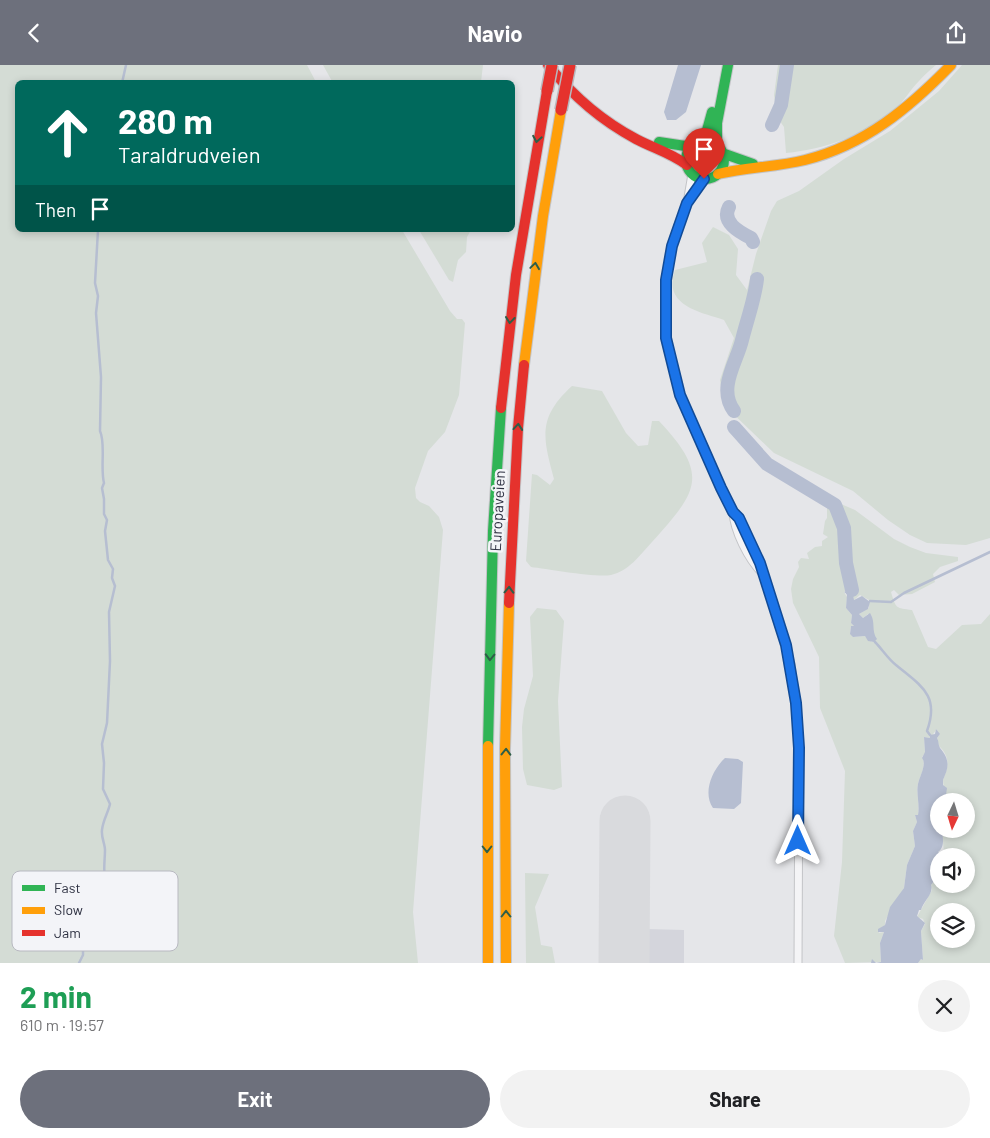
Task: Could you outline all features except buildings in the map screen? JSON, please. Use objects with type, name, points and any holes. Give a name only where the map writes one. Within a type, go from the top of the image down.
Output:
[{"type":"main road","points":[[548,65],[565,85],[599,116],[635,139],[668,153],[704,179],[718,174],[759,166],[806,160],[839,150],[867,137],[910,106],[951,65]]},
{"type":"main road","points":[[553,65],[566,80],[594,105],[640,135],[670,145],[696,145],[709,142],[739,161],[759,166]]},
{"type":"main road","name":"Europaveien","points":[[488,963],[489,675],[496,471],[504,376],[518,255],[546,91],[553,65]]},
{"type":"main road","name":"Europaveien","points":[[506,963],[507,695],[514,472],[532,290],[570,65]]},
{"type":"main road","points":[[690,169],[687,155],[696,145],[710,122],[721,65]]},
{"type":"main road","points":[[718,174],[723,164],[717,123],[728,65]]},
{"type":"street","points":[[687,203],[690,169]]},
{"type":"street","points":[[704,179],[687,203],[674,237],[668,267],[665,305],[666,338],[680,395],[741,529],[754,565],[762,573],[786,645],[796,703],[799,788],[798,963]]},
{"type":"shaded area","points":[[0,65],[307,65],[315,80],[15,80],[15,232],[403,232],[450,311],[457,319],[462,319],[465,323],[459,395],[445,432],[428,451],[415,488],[416,498],[429,506],[439,517],[443,530],[413,912],[418,963],[0,963]]},
{"type":"shaded area","points":[[323,65],[483,65],[481,80],[331,80]]},
{"type":"shaded area","points":[[778,65],[936,65],[921,79],[897,108],[869,128],[829,145],[786,153],[784,127],[777,117],[774,95]]},
{"type":"shaded area","points":[[962,65],[990,65],[990,538],[966,545],[927,543],[910,535],[888,520],[853,491],[774,453],[724,405],[720,380],[734,338],[724,320],[704,314],[685,305],[678,299],[672,282],[675,270],[707,262],[702,243],[713,227],[729,235],[738,249],[736,275],[747,290],[756,254],[771,211],[777,201],[799,191],[844,159],[890,131],[939,91]]},
{"type":"shaded area","points":[[420,232],[470,232],[467,237],[466,252],[458,260],[453,282],[449,280]]},
{"type":"shaded area","points":[[572,386],[602,391],[626,433],[638,446],[648,445],[652,421],[659,421],[686,456],[691,470],[692,483],[688,496],[680,509],[634,562],[623,570],[611,575],[584,574],[531,567],[526,561],[532,474],[537,475],[550,485],[554,479],[547,452],[546,429],[553,408]]},
{"type":"shaded area","points":[[834,501],[855,510],[894,539],[910,547],[926,553],[958,557],[958,561],[940,567],[933,574],[935,582],[912,594],[899,595],[894,590],[891,592],[897,607],[912,610],[928,647],[936,649],[962,625],[981,624],[990,614],[990,963],[918,963],[921,959],[923,960],[921,931],[925,924],[923,919],[917,917],[930,893],[975,893],[975,848],[944,848],[943,838],[975,838],[975,793],[944,793],[943,780],[947,768],[947,759],[939,746],[937,738],[940,734],[937,733],[937,729],[930,738],[924,737],[925,753],[922,757],[923,767],[918,788],[918,815],[915,815],[917,822],[913,831],[915,846],[907,865],[904,888],[885,921],[885,925],[878,930],[879,933],[884,932],[880,943],[881,962],[845,963],[834,936],[842,862],[845,771],[820,708],[819,657],[793,603],[791,589],[793,579],[799,567],[798,562],[801,558],[809,559],[807,553],[815,547],[822,546],[822,541],[828,537],[823,534],[827,518],[827,506]],"holes":[[[851,590],[854,600],[860,595],[869,600],[869,608],[859,614],[863,618],[868,614],[872,616],[872,632],[876,638],[872,642],[865,636],[853,637],[850,632],[851,626],[854,626],[851,623],[852,615],[846,608],[847,597],[844,592]]]},
{"type":"shaded area","points":[[537,608],[556,610],[564,621],[558,701],[562,787],[554,790],[527,785],[523,769],[522,727],[524,709],[533,676],[530,617]]},
{"type":"shaded area","points":[[525,873],[549,874],[535,907],[541,945],[552,947],[555,963],[526,963]]},
{"type":"shaded area","points":[[646,929],[684,930],[684,963],[645,963]]},
{"type":"water","points":[[678,65],[701,65],[686,112],[676,120],[667,120],[664,112]]},
{"type":"water","points":[[852,590],[854,600],[862,596],[870,602],[868,609],[859,614],[863,618],[870,613],[877,639],[874,642],[868,641],[865,636],[853,637],[850,634],[851,626],[854,626],[851,623],[852,615],[846,608],[847,594],[844,592]]},
{"type":"water","points":[[936,729],[940,734],[937,738],[939,747],[947,761],[943,785],[947,788],[946,793],[930,793],[930,838],[943,838],[943,844],[941,848],[930,848],[930,893],[917,916],[925,923],[921,931],[923,960],[921,959],[918,963],[876,963],[881,962],[880,943],[884,932],[878,932],[878,929],[885,925],[890,907],[904,888],[907,865],[915,846],[913,831],[917,822],[915,815],[918,815],[918,788],[923,766],[922,758],[925,752],[924,737],[930,738],[930,735],[935,734]]},
{"type":"water","points":[[725,758],[738,759],[743,762],[741,803],[734,809],[713,808],[710,802],[710,781]]},
{"type":"waterway","points":[[123,80],[126,65]]},
{"type":"waterway","points":[[772,125],[781,105],[787,65]]},
{"type":"waterway","points":[[729,207],[727,212],[729,222],[737,230],[751,238],[753,242]]},
{"type":"waterway","points":[[98,232],[95,283],[98,296],[96,313],[101,377],[100,431],[103,442],[104,483],[102,488],[104,514],[107,520],[105,531],[108,560],[113,569],[112,578],[115,586],[109,612],[110,661],[107,723],[102,744],[104,763],[103,789],[110,804],[103,823],[102,833],[105,850],[105,871]]},
{"type":"waterway","points":[[734,411],[729,402],[728,384],[751,309],[757,279]]},
{"type":"waterway","points":[[734,427],[767,464],[835,505],[844,528],[846,563],[852,590]]},
{"type":"waterway","points":[[870,601],[891,602],[904,593],[990,552]]},
{"type":"waterway","points":[[875,642],[890,660],[926,692],[931,708],[927,731],[930,735]]},
{"type":"waterway","points":[[79,963],[83,951]]},
{"type":"runway","points":[[624,963],[625,821]]},
{"type":"traffic: fast","points":[[717,146],[717,123],[728,65]]},
{"type":"traffic: fast","points":[[699,142],[707,130],[712,112]]},
{"type":"traffic: fast","points":[[705,141],[718,147],[724,160],[718,173],[705,179],[692,173],[686,160],[692,147],[705,141]]},
{"type":"traffic: fast","points":[[659,142],[692,147]]},
{"type":"traffic: fast","points":[[722,153],[753,164]]},
{"type":"traffic: fast","points":[[488,746],[493,531],[501,408]]},
{"type":"traffic: slow","points":[[718,174],[805,160],[847,145],[885,123],[902,110],[951,65]]},
{"type":"traffic: slow","points":[[524,365],[543,216],[561,110]]},
{"type":"traffic: slow","points":[[506,963],[505,749],[509,603]]},
{"type":"traffic: slow","points":[[488,746],[488,963]]},
{"type":"traffic: jam","points":[[548,65],[577,97],[611,124],[687,165]]},
{"type":"traffic: jam","points":[[547,91],[552,65]]},
{"type":"traffic: jam","points":[[561,110],[570,65]]},
{"type":"traffic: jam","points":[[501,408],[516,275],[547,91]]},
{"type":"traffic: jam","points":[[509,603],[518,428],[524,365]]},
{"type":"route","points":[[704,179],[694,196],[687,203],[679,221],[672,246],[666,280],[664,316],[666,338],[680,395],[721,488],[733,512],[739,518],[760,563],[786,645],[796,703],[799,748],[798,841]]}]
